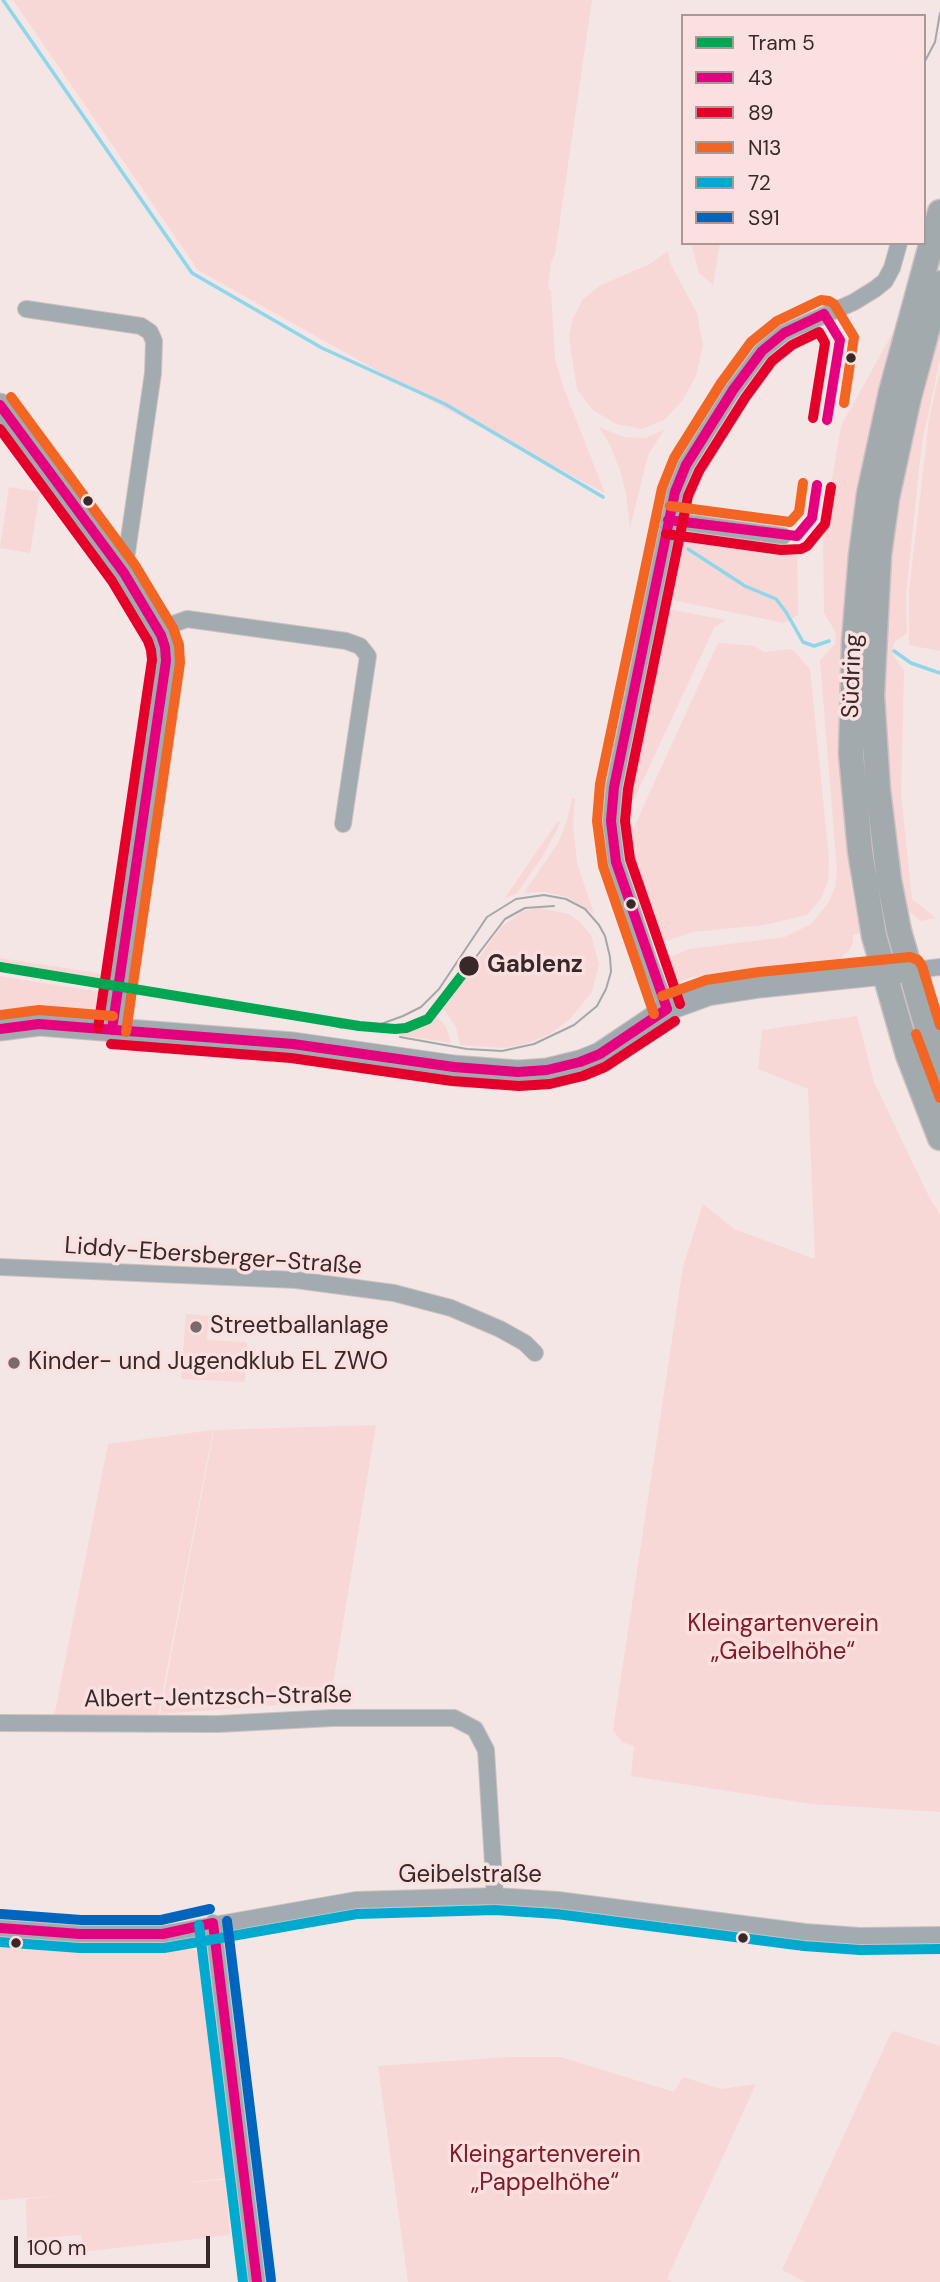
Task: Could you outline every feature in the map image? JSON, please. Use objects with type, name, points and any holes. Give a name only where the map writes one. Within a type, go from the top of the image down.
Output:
[{"type":"main road","name":"Südring","points":[[940,212],[876,457],[861,555],[851,719],[853,797],[870,914],[940,1073]]},
{"type":"main road","name":"Südring","points":[[940,283],[909,397],[887,498],[878,555],[872,644],[878,790],[889,880],[899,931],[897,972],[908,1055],[940,1138]]},
{"type":"street","points":[[667,1009],[616,862],[611,821],[614,787],[675,492],[686,465],[733,390],[762,351],[783,333],[854,302],[875,289],[885,281],[892,268],[898,245]]},
{"type":"street","points":[[26,309],[141,326],[150,332],[154,341],[153,373],[124,573]]},
{"type":"street","points":[[0,405],[124,573],[161,635],[166,661],[112,1030]]},
{"type":"street","points":[[668,520],[783,536]]},
{"type":"street","points":[[161,635],[176,623],[187,619],[346,641],[360,646],[368,656],[343,824]]},
{"type":"street","points":[[0,1029],[39,1024],[293,1044],[518,1072],[547,1070],[600,1054],[667,1009],[708,994],[940,967]]},
{"type":"street","name":"Liddy-Ebersberger-Straße","points":[[0,1267],[296,1280],[394,1293],[463,1313],[500,1329],[525,1343],[535,1353]]},
{"type":"street","name":"Albert-Jentzsch-Straße","points":[[0,1723],[204,1724],[332,1718],[454,1718],[475,1729],[486,1750],[495,1896]]},
{"type":"street","name":"Geibelstraße","points":[[0,1928],[80,1934],[163,1934],[213,1923],[356,1900],[495,1896],[558,1900],[805,1932],[860,1936],[940,1936]]},
{"type":"street","points":[[213,1923],[257,2282]]},
{"type":"green space","points":[[13,0],[592,0],[548,288],[551,291],[555,359],[605,493],[437,404],[198,270]]},
{"type":"green space","points":[[692,245],[720,245],[713,285],[699,273]]},
{"type":"green space","points":[[668,251],[670,263],[697,313],[703,346],[696,376],[682,401],[664,420],[642,429],[616,424],[593,410],[577,389],[569,338],[573,318],[583,299],[601,285],[650,264]]},
{"type":"green space","points":[[901,318],[850,835],[850,880],[860,933],[853,935],[853,943],[848,952],[836,962],[693,977],[674,983],[666,978],[660,967],[670,957],[689,949],[785,937],[811,924],[829,902],[835,888],[837,871],[820,660],[835,644],[836,633],[824,613],[823,534],[841,426]]},
{"type":"green space","points":[[940,326],[940,360],[923,437],[919,469],[906,595],[907,633],[894,642],[892,653],[904,671],[901,795],[912,899],[936,918],[921,921],[906,909],[898,860],[882,694],[884,627],[895,521],[907,457]]},
{"type":"green space","points":[[940,370],[940,651],[909,645],[909,591],[929,420]]},
{"type":"green space","points":[[599,427],[624,437],[645,438],[664,430],[648,455],[630,528],[620,470]]},
{"type":"green space","points":[[9,487],[40,492],[30,553],[0,548]]},
{"type":"green space","points":[[673,529],[797,545],[798,615],[784,623],[672,600],[663,589]]},
{"type":"green space","points":[[668,609],[726,620],[714,628],[623,823],[619,822]]},
{"type":"green space","points":[[718,643],[754,646],[764,652],[792,649],[810,669],[829,860],[828,882],[820,900],[807,915],[764,925],[693,932],[656,944],[630,875],[628,840]]},
{"type":"green space","points":[[572,798],[575,799],[573,825],[577,863],[594,914],[568,897],[545,892],[524,893],[558,843]]},
{"type":"green space","points":[[558,821],[557,830],[541,859],[517,893],[504,899]]},
{"type":"green space","points":[[540,908],[568,914],[580,922],[591,935],[599,964],[592,992],[570,1019],[550,1034],[529,1043],[505,1048],[460,1045],[456,1027],[443,1008],[501,927],[523,911]]},
{"type":"green space","points":[[0,958],[110,975],[109,982],[0,964]]},
{"type":"green space","points":[[0,976],[107,993],[101,1008],[88,1015],[76,1017],[27,1014],[0,1019]]},
{"type":"green space","points":[[436,1015],[446,1027],[451,1043],[399,1035],[400,1032],[422,1026]]},
{"type":"green space","name":"Kleingartenverein „Geibelhöhe“","points":[[857,1016],[874,1082],[929,1197],[940,1214],[940,1812],[812,1804],[631,1776],[634,1746],[622,1742],[613,1730],[683,1267],[703,1204],[734,1229],[815,1259],[808,1089],[758,1069],[762,1030]]},
{"type":"green space","points":[[186,1314],[209,1316],[207,1340],[247,1342],[245,1382],[181,1379]]},
{"type":"green space","points":[[376,1425],[330,1701],[160,1714],[214,1430]]},
{"type":"green space","points":[[213,1430],[158,1716],[54,1717],[108,1444]]},
{"type":"green space","points":[[0,1945],[86,1952],[189,1946],[198,1954],[226,2178],[182,2183],[225,2180],[230,2235],[83,2252],[81,2235],[27,2239],[26,2199],[62,2195],[0,2200]]},
{"type":"green space","points":[[894,2031],[940,2046],[940,2282],[806,2282],[782,2270]]},
{"type":"green space","name":"Kleingartenverein „Pappelhöhe“","points":[[510,2057],[561,2057],[674,2092],[683,2077],[721,2089],[756,2084],[667,2279],[672,2282],[408,2282],[378,2066]]},
{"type":"waterway","points":[[3,0],[192,273],[322,348],[445,404],[603,497]]},
{"type":"waterway","points":[[688,549],[745,586],[776,599],[803,642],[814,646],[829,641]]},
{"type":"waterway","points":[[894,651],[911,663],[940,673]]},
{"type":"tram line","points":[[926,59],[935,42],[940,13]]},
{"type":"tram line","points":[[349,1024],[381,1024],[421,1007],[439,989],[487,917],[516,899],[544,895],[566,899],[585,909],[605,936],[611,972],[606,989],[597,1006],[574,1025],[534,1044],[502,1051],[467,1049],[400,1037]]},
{"type":"tram line","points":[[469,966],[505,919],[525,908],[554,906]]},
{"type":"tram line","name":"5","points":[[0,967],[359,1026],[395,1029],[406,1028],[428,1019],[469,966]]},
{"type":"tram line","points":[[281,1012],[342,1028]]},
{"type":"transit line","name":"N13","points":[[654,1014],[603,866],[597,821],[600,784],[662,488],[674,458],[721,383],[751,342],[777,321],[821,300],[834,304],[854,337],[844,403]]},
{"type":"transit line","name":"43","points":[[667,1009],[616,862],[611,821],[614,787],[675,492],[686,465],[733,390],[762,351],[784,333],[824,314],[840,340],[827,420]]},
{"type":"transit line","name":"89","points":[[680,1004],[630,859],[625,821],[628,789],[688,496],[699,471],[772,361],[792,345],[819,332],[825,343],[813,418]]},
{"type":"transit line","name":"N13","points":[[11,397],[135,565],[173,628],[179,645],[180,663],[126,1032]]},
{"type":"transit line","name":"43","points":[[0,405],[124,573],[161,635],[165,647],[166,661],[112,1030]]},
{"type":"transit line","name":"89","points":[[0,429],[112,581],[151,650],[152,660],[98,1028]]},
{"type":"transit line","name":"N13","points":[[670,506],[790,522],[799,512],[803,483]]},
{"type":"transit line","name":"43","points":[[668,520],[797,536],[812,518],[817,485]]},
{"type":"transit line","name":"89","points":[[666,534],[781,550],[801,549],[807,546],[825,524],[831,487]]},
{"type":"transit line","name":"N13","points":[[662,996],[706,980],[910,957],[918,960],[922,966],[940,1025]]},
{"type":"transit line","name":"43","points":[[0,1029],[39,1024],[293,1044],[454,1067],[518,1072],[547,1070],[600,1054],[667,1009]]},
{"type":"transit line","name":"N13","points":[[0,1015],[39,1010],[113,1016]]},
{"type":"transit line","name":"89","points":[[111,1044],[291,1058],[452,1081],[519,1086],[550,1084],[583,1076],[605,1067],[675,1021]]},
{"type":"transit line","name":"N13","points":[[916,1034],[940,1098]]},
{"type":"transit line","name":"S91","points":[[1,1914],[81,1920],[161,1920],[210,1909]]},
{"type":"transit line","name":"72","points":[[0,1942],[80,1948],[164,1948],[357,1914],[495,1910],[557,1914],[804,1946],[860,1950],[940,1949]]},
{"type":"transit line","name":"S91","points":[[227,1921],[271,2280]]},
{"type":"transit line","name":"43","points":[[213,1923],[257,2282]]},
{"type":"transit line","name":"43","points":[[0,1928],[80,1934],[163,1934],[213,1923]]},
{"type":"transit line","name":"72","points":[[199,1925],[243,2282]]},
{"type":"place","name":"Gablenz","points":[[469,966]]},
{"type":"place","name":"Streetballanlage","points":[[196,1327]]},
{"type":"place","name":"Kinder- und Jugendklub EL ZWO","points":[[14,1363]]}]
